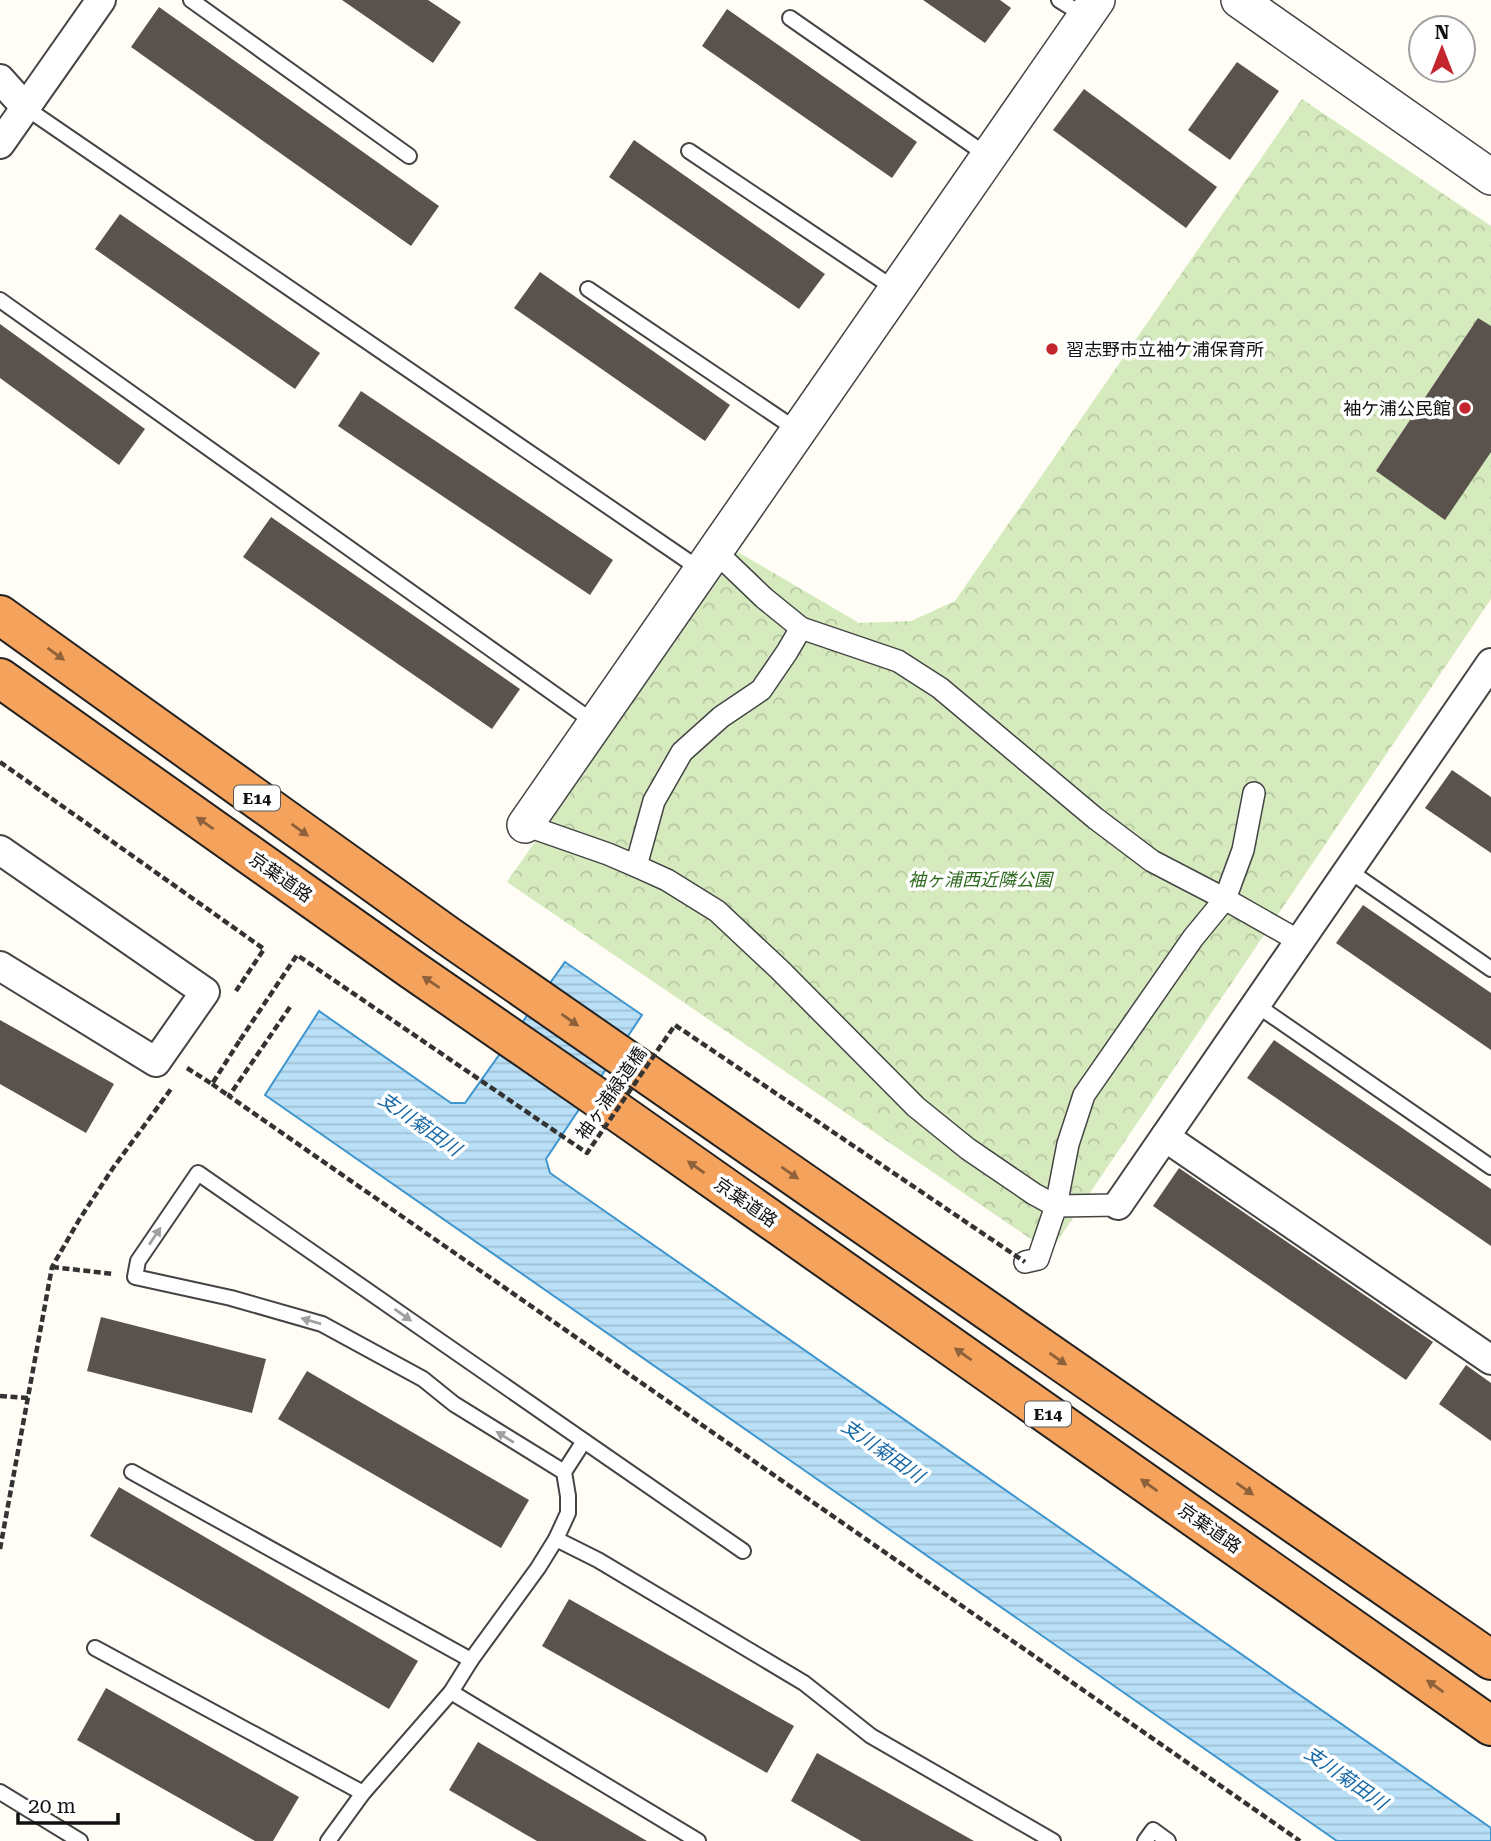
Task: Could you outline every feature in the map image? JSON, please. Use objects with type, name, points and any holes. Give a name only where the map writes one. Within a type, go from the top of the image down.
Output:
[{"type":"highway","name":"E14","points":[[0,615],[514,981],[1491,1660]]},
{"type":"highway","name":"京葉道路","points":[[0,678],[1491,1726]]},
{"type":"street","points":[[0,144],[101,0]]},
{"type":"street","points":[[1239,0],[1491,177]]},
{"type":"street","points":[[1081,6],[989,156],[524,825],[608,854],[667,880],[717,911],[780,970],[916,1107],[968,1149],[1034,1194],[1056,1206],[1118,1205],[1348,870],[1486,680]]},
{"type":"street","points":[[0,79],[26,108]]},
{"type":"street","points":[[708,561],[764,598],[801,628],[898,661],[940,688],[1095,818],[1152,861],[1299,941]]},
{"type":"street","points":[[635,866],[654,801],[682,752],[721,718],[761,690],[801,628]]},
{"type":"street","points":[[1025,1262],[1038,1259],[1056,1206],[1068,1144],[1084,1095],[1193,938],[1225,899],[1243,850],[1254,793]]},
{"type":"street","points":[[0,850],[205,992],[156,1062],[0,966]]},
{"type":"street","points":[[1165,1137],[1491,1360]]},
{"type":"lane","points":[[191,0],[410,156]]},
{"type":"lane","points":[[790,18],[989,156]]},
{"type":"lane","points":[[26,108],[708,561]]},
{"type":"lane","points":[[690,151],[897,290]]},
{"type":"lane","points":[[588,289],[798,431]]},
{"type":"lane","points":[[0,300],[596,723]]},
{"type":"lane","points":[[1348,870],[1491,969]]},
{"type":"lane","points":[[1255,1004],[1491,1167]]},
{"type":"lane","points":[[564,1472],[454,1404],[424,1379],[322,1324],[231,1298],[135,1277],[138,1261],[198,1173],[743,1551]]},
{"type":"lane","points":[[328,1841],[363,1793],[451,1692],[538,1568],[568,1513],[564,1472],[584,1441]]},
{"type":"lane","points":[[132,1472],[471,1660]]},
{"type":"lane","points":[[556,1539],[598,1560],[804,1683],[871,1736],[1053,1841]]},
{"type":"lane","points":[[94,1648],[363,1793]]},
{"type":"lane","points":[[451,1692],[698,1841]]},
{"type":"lane","points":[[0,1792],[80,1841]]},
{"type":"lane","points":[[1145,1841],[1153,1830],[1168,1841]]},
{"type":"path","points":[[0,762],[264,949],[236,992]]},
{"type":"path","name":"袖ヶ浦緑道橋","points":[[212,1084],[297,955],[587,1153],[676,1025],[1025,1262]]},
{"type":"path","points":[[229,1096],[290,1007]]},
{"type":"path","points":[[187,1068],[1300,1841]]},
{"type":"path","points":[[0,1549],[52,1267],[106,1178],[178,1079]]},
{"type":"path","points":[[52,1267],[135,1277]]},
{"type":"path","points":[[0,1396],[28,1398]]},
{"type":"green space","name":"袖ヶ浦西近隣公園","points":[[1302,99],[1491,226],[1491,599],[1050,1252],[507,882],[738,552],[859,623],[911,621],[955,601]]},
{"type":"water","name":"支川菊田川","points":[[565,962],[642,1015],[546,1159],[550,1173],[1491,1828],[1491,1841],[1337,1841],[265,1095],[319,1011],[451,1103],[465,1103]]},
{"type":"building","points":[[342,0],[428,0],[461,22],[433,63]]},
{"type":"building","points":[[923,0],[1000,0],[1011,8],[985,43]]},
{"type":"building","points":[[159,7],[439,206],[411,246],[131,47]]},
{"type":"building","points":[[727,9],[917,142],[892,178],[702,46]]},
{"type":"building","points":[[1237,62],[1279,91],[1230,160],[1188,130]]},
{"type":"building","points":[[1084,89],[1217,187],[1186,228],[1053,130]]},
{"type":"building","points":[[634,140],[825,274],[799,309],[609,177]]},
{"type":"building","points":[[120,214],[320,353],[295,389],[95,249]]},
{"type":"building","points":[[540,272],[730,405],[705,441],[514,308]]},
{"type":"building","points":[[1478,318],[1491,326],[1491,452],[1445,520],[1376,471]]},
{"type":"building","points":[[0,324],[145,429],[119,465],[0,378]]},
{"type":"building","points":[[361,391],[613,560],[590,595],[338,426]]},
{"type":"building","points":[[271,517],[520,689],[492,729],[243,557]]},
{"type":"building","points":[[1452,770],[1491,797],[1491,853],[1425,808]]},
{"type":"building","points":[[1363,905],[1491,993],[1491,1050],[1336,943]]},
{"type":"building","points":[[0,1020],[114,1084],[86,1133],[0,1084]]},
{"type":"building","points":[[1274,1040],[1491,1189],[1491,1246],[1247,1078]]},
{"type":"building","points":[[1179,1168],[1433,1342],[1406,1380],[1153,1206]]},
{"type":"building","points":[[101,1317],[266,1359],[252,1413],[87,1371]]},
{"type":"building","points":[[1466,1365],[1491,1383],[1491,1441],[1439,1404]]},
{"type":"building","points":[[307,1371],[529,1500],[501,1548],[278,1419]]},
{"type":"building","points":[[119,1487],[418,1661],[389,1709],[90,1536]]},
{"type":"building","points":[[569,1599],[794,1726],[767,1773],[542,1646]]},
{"type":"building","points":[[106,1688],[299,1797],[273,1841],[255,1841],[77,1740]]},
{"type":"building","points":[[478,1742],[647,1841],[537,1841],[449,1790]]},
{"type":"building","points":[[817,1753],[974,1841],[861,1841],[791,1801]]},
{"type":"place","name":"習志野市立袖ケ浦保育所","points":[[1052,349]]},
{"type":"place","name":"袖ケ浦公民館","points":[[1465,408]]}]
